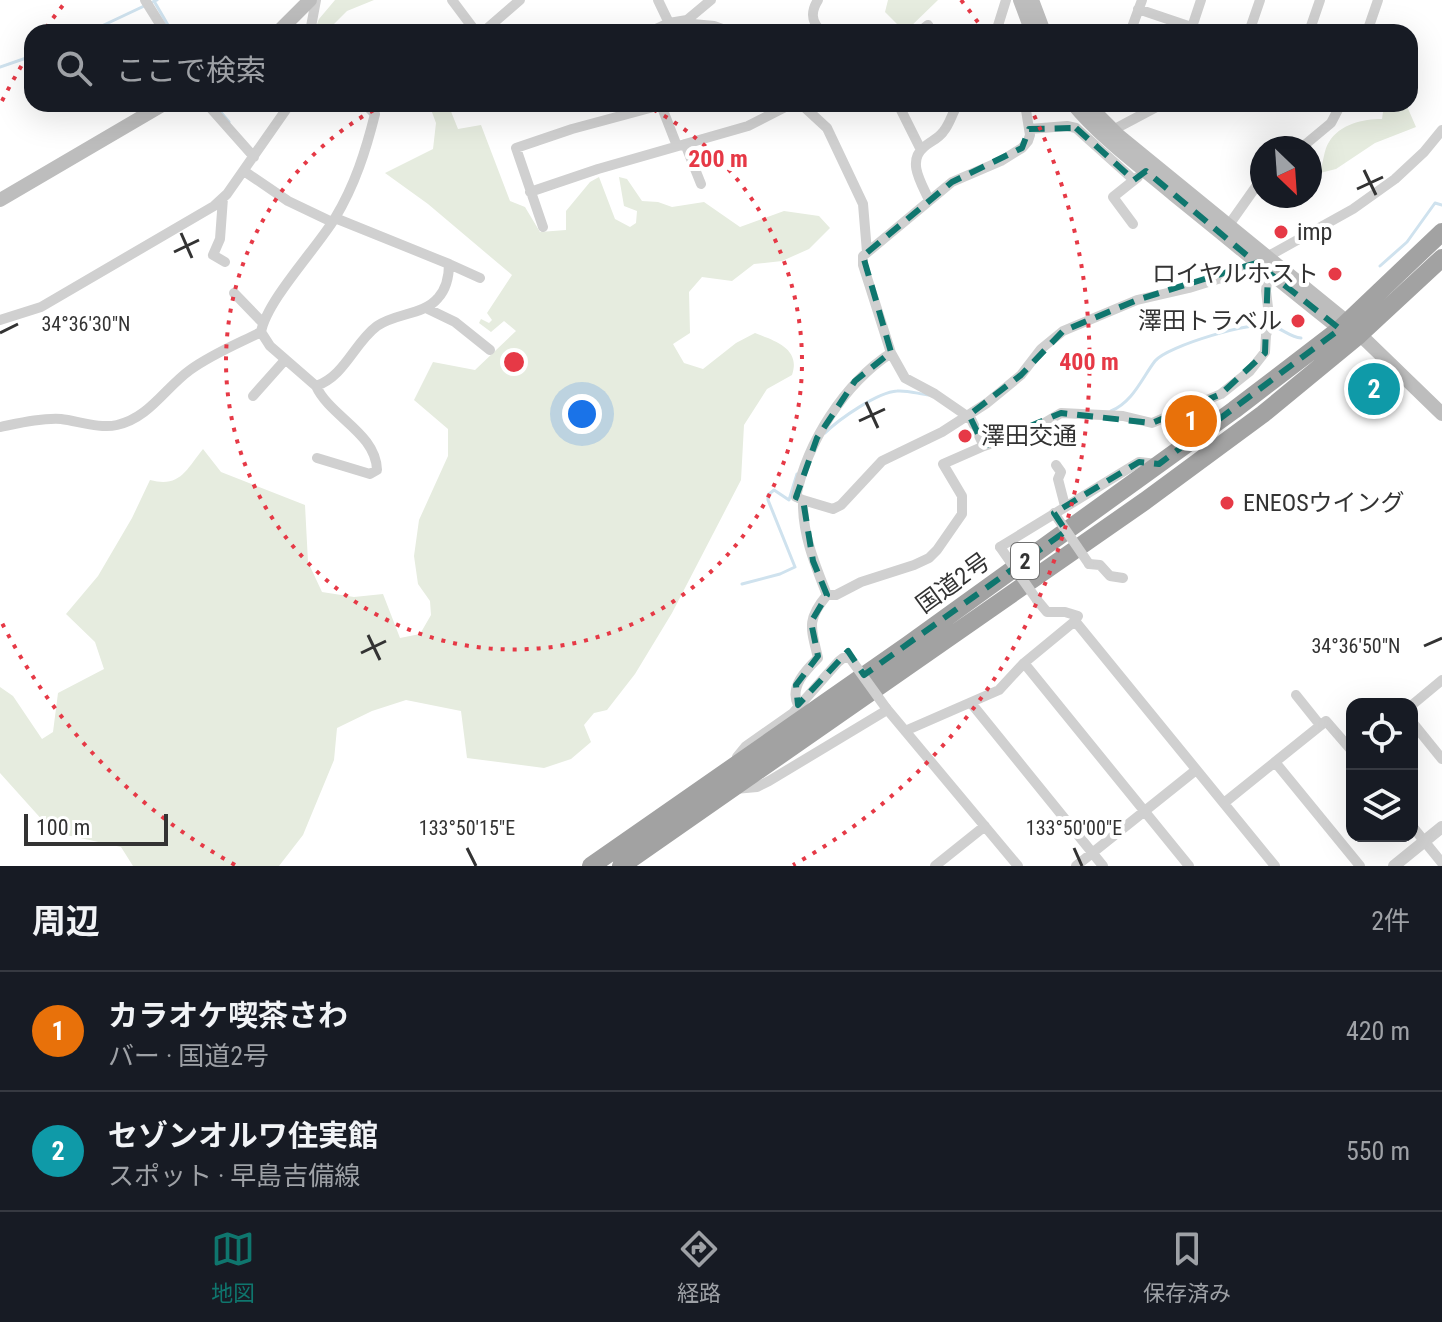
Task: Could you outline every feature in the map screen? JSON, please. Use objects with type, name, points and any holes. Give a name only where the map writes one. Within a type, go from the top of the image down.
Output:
[{"type":"highway","name":"国道2号","points":[[621,866],[1145,501],[1303,383],[1349,329],[1442,232]]},
{"type":"highway","name":"国道2号","points":[[591,866],[908,645],[1349,329],[1442,258]]},
{"type":"main road","points":[[287,24],[313,0]]},
{"type":"main road","points":[[1020,0],[1029,24]]},
{"type":"main road","points":[[1032,0],[1041,24]]},
{"type":"main road","points":[[0,200],[150,112]]},
{"type":"main road","points":[[1080,112],[1140,175],[1226,230]]},
{"type":"main road","points":[[1095,112],[1264,264],[1349,329],[1442,414]]},
{"type":"street","points":[[311,24],[313,0]]},
{"type":"street","points":[[452,0],[470,24]]},
{"type":"street","points":[[492,24],[520,0]]},
{"type":"street","points":[[658,0],[675,23],[688,24]]},
{"type":"street","points":[[672,24],[711,0]]},
{"type":"street","points":[[815,24],[813,6],[820,0]]},
{"type":"street","points":[[998,24],[1006,0]]},
{"type":"street","points":[[1193,24],[1201,0]]},
{"type":"street","points":[[1252,24],[1260,0]]},
{"type":"street","points":[[1312,24],[1320,0]]},
{"type":"street","points":[[1370,24],[1378,0]]},
{"type":"street","points":[[148,3],[160,24]]},
{"type":"street","points":[[1133,24],[1140,4],[1185,24]]},
{"type":"street","points":[[214,112],[254,157]]},
{"type":"street","points":[[0,320],[41,307],[201,215],[223,198],[285,112]]},
{"type":"street","points":[[0,427],[60,419],[115,426],[155,404],[188,371],[262,327],[334,220],[357,177],[375,114],[373,112]]},
{"type":"street","points":[[543,227],[516,148],[635,112]]},
{"type":"street","points":[[664,112],[701,184]]},
{"type":"street","points":[[530,192],[748,126],[775,112]]},
{"type":"street","points":[[810,112],[827,128],[863,204],[867,252],[863,265],[891,353],[905,378],[969,414],[984,446]]},
{"type":"street","points":[[902,112],[921,150]]},
{"type":"street","points":[[929,200],[914,162],[921,150],[943,133],[954,112]]},
{"type":"street","points":[[867,252],[952,182],[1001,161],[1022,148],[1028,141],[1026,112]]},
{"type":"street","points":[[1113,130],[1147,112]]},
{"type":"street","points":[[1315,136],[1331,123],[1337,112]]},
{"type":"street","points":[[1029,129],[1076,128],[1140,175],[1113,197],[1133,224]]},
{"type":"street","points":[[891,353],[855,381],[817,438],[796,497],[833,509],[841,505],[882,461],[942,432],[969,414],[1021,375],[1041,349],[1063,331],[1137,300],[1189,288],[1264,264],[1395,179],[1442,130]]},
{"type":"street","points":[[244,171],[288,201],[480,278]]},
{"type":"street","points":[[1226,230],[1250,195]]},
{"type":"street","points":[[223,198],[220,239],[213,255],[225,262]]},
{"type":"street","points":[[316,386],[338,371],[353,356],[369,332],[381,323],[426,308],[436,301],[445,289],[449,264]]},
{"type":"street","points":[[827,595],[836,595],[861,582],[887,576],[929,558],[962,514],[962,496],[943,464],[1030,430],[1061,413],[1123,416],[1152,423],[1221,394],[1250,371],[1265,352],[1270,326],[1264,264]]},
{"type":"street","points":[[234,293],[285,360],[316,386],[322,399],[375,453],[377,470],[370,474],[317,458]]},
{"type":"street","points":[[426,308],[455,322],[490,350]]},
{"type":"street","points":[[253,396],[285,360]]},
{"type":"street","points":[[905,731],[999,690],[1024,663],[1078,616],[1047,612],[1000,547],[1139,462],[1159,464]]},
{"type":"street","points":[[1056,465],[1061,472],[1058,479],[1065,506]]},
{"type":"street","points":[[803,500],[803,515],[813,561],[827,595]]},
{"type":"street","points":[[1054,513],[1089,564],[1100,565],[1110,576],[1123,578]]},
{"type":"street","points":[[798,705],[796,685],[818,658],[811,622],[827,595]]},
{"type":"street","points":[[1075,621],[1275,866]]},
{"type":"street","points":[[732,766],[738,753],[786,719],[838,662],[850,658],[886,709],[1018,866]]},
{"type":"street","points":[[1024,663],[1189,866]]},
{"type":"street","points":[[1418,700],[1441,682]]},
{"type":"street","points":[[1296,695],[1320,725]]},
{"type":"street","points":[[971,703],[1103,866]]},
{"type":"street","points":[[731,789],[757,787],[886,709]]},
{"type":"street","points":[[1224,803],[1326,721],[1346,744]]},
{"type":"street","points":[[1418,729],[1442,759]]},
{"type":"street","points":[[1275,762],[1360,866]]},
{"type":"street","points":[[1076,866],[1196,770]]},
{"type":"street","points":[[935,866],[985,826]]},
{"type":"street","points":[[1394,866],[1442,827]]},
{"type":"street","points":[[1418,834],[1442,863]]},
{"type":"highlighted area","points":[[1076,128],[1134,180],[1146,171],[1256,263],[1137,300],[1063,331],[1021,375],[969,415],[984,446],[1061,413],[1152,423],[1221,394],[1265,353],[1268,272],[1340,329],[1159,464],[1139,462],[1054,513],[1066,531],[864,675],[848,651],[798,705],[796,685],[818,656],[811,622],[827,595],[813,561],[803,500],[796,497],[817,438],[855,381],[891,352],[863,256],[952,182],[1022,148],[1029,129]]},
{"type":"shaded area","points":[[335,0],[374,0],[347,11],[334,24],[317,24]]},
{"type":"shaded area","points":[[888,0],[938,0],[913,24],[897,24],[885,12]]},
{"type":"shaded area","points":[[432,112],[451,112],[458,129],[481,125],[510,201],[525,207],[540,232],[566,230],[566,211],[590,182],[599,177],[615,219],[630,227],[636,223],[637,211],[624,206],[619,177],[627,179],[642,201],[672,207],[704,202],[740,227],[784,211],[819,216],[830,228],[809,249],[782,261],[754,264],[732,281],[702,277],[689,292],[690,333],[673,344],[684,363],[703,369],[736,343],[755,333],[785,347],[794,366],[792,375],[767,389],[744,425],[741,480],[672,613],[635,674],[607,710],[594,713],[584,725],[591,742],[571,759],[544,768],[467,758],[461,711],[406,700],[372,711],[337,728],[334,760],[303,835],[279,866],[133,866],[121,847],[53,832],[0,773],[0,687],[13,696],[42,739],[53,732],[58,693],[104,669],[95,642],[66,614],[98,576],[150,480],[175,479],[187,470],[203,449],[221,472],[305,505],[308,562],[322,592],[354,597],[383,594],[400,638],[420,634],[431,615],[430,601],[418,584],[414,556],[419,520],[448,456],[448,429],[414,400],[433,362],[475,370],[516,331],[504,321],[491,332],[479,323],[481,319],[489,323],[492,320],[487,313],[512,275],[428,204],[385,173],[433,149],[436,123]]},
{"type":"shaded area","points":[[1383,112],[1409,112],[1416,127],[1375,143],[1336,169],[1322,172],[1326,149],[1334,136],[1352,124],[1382,119]]},
{"type":"waterway","points":[[106,24],[157,0]]},
{"type":"waterway","points":[[154,1],[167,24]]},
{"type":"waterway","points":[[0,67],[24,59]]},
{"type":"waterway","points":[[221,112],[229,122]]},
{"type":"waterway","points":[[1380,266],[1407,242],[1435,203],[1442,205]]},
{"type":"waterway","points":[[1111,411],[1131,396],[1155,361],[1176,348],[1230,330],[1262,325],[1301,338]]},
{"type":"waterway","points":[[825,433],[859,407],[880,396],[897,391],[929,395]]},
{"type":"waterway","points":[[742,584],[795,567],[768,495],[774,490],[789,500],[797,474]]},
{"type":"place","name":"imp","points":[[1281,232]]},
{"type":"place","name":"ロイヤルホスト","points":[[1335,274]]},
{"type":"place","name":"澤田トラベル","points":[[1298,321]]},
{"type":"place","name":"セゾンオルワ住実館","points":[[1374,389]]},
{"type":"place","name":"カラオケ喫茶さわ","points":[[1191,421]]},
{"type":"place","name":"澤田交通","points":[[965,436]]},
{"type":"place","name":"ENEOSウイング","points":[[1227,503]]}]
